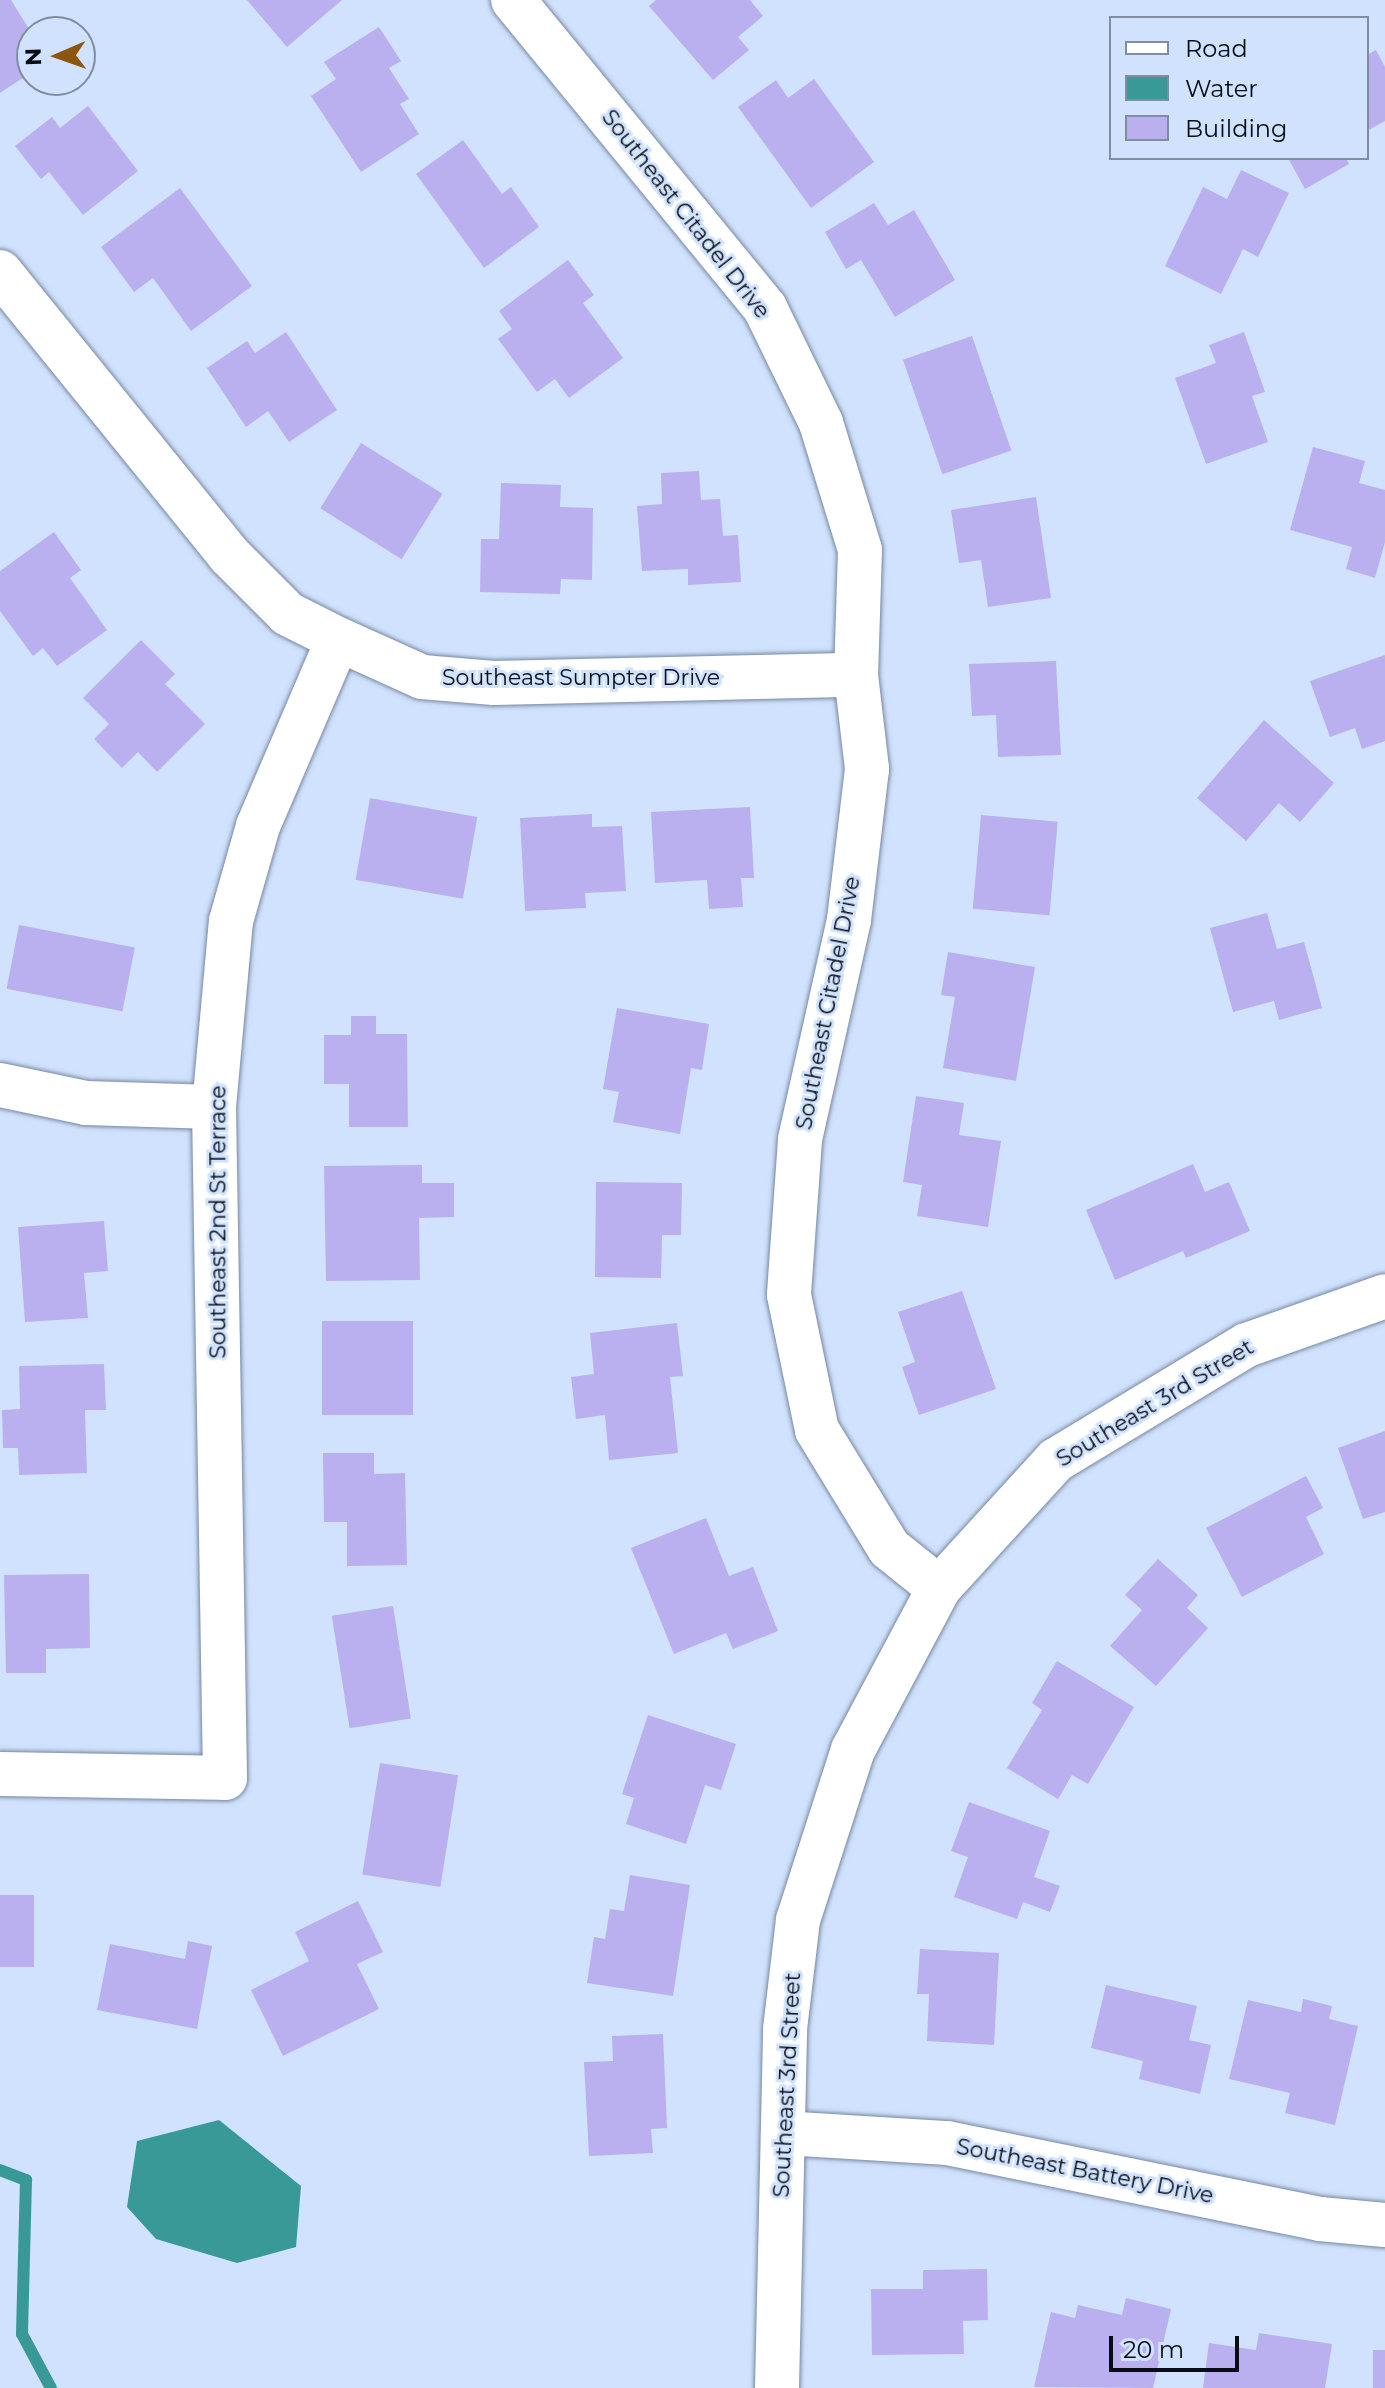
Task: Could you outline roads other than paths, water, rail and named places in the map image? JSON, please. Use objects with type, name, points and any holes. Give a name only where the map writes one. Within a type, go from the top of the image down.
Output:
[{"type":"street","name":"Southeast Citadel Drive","points":[[513,0],[765,308],[821,423],[860,550],[856,675],[867,769],[849,920],[800,1140],[789,1295],[817,1430],[889,1548],[939,1588]]},
{"type":"street","name":"Southeast Sumpter Drive","points":[[0,272],[229,555],[288,614],[338,639],[422,677],[466,681],[856,675]]},
{"type":"street","name":"Southeast 2nd St Terrace","points":[[0,1774],[225,1778],[214,1107],[231,921],[258,826],[338,639]]},
{"type":"street","points":[[0,1085],[86,1103],[214,1107]]},
{"type":"street","name":"Southeast 3rd Street","points":[[777,2388],[785,2029],[798,1920],[853,1750],[939,1588],[1056,1460],[1247,1345],[1385,1296]]},
{"type":"street","name":"Southeast Battery Drive","points":[[783,2133],[947,2143],[1320,2219],[1385,2225]]},
{"type":"water","points":[[219,2120],[301,2186],[296,2247],[237,2263],[156,2239],[127,2207],[137,2141]]},
{"type":"waterway","points":[[0,2170],[26,2180],[22,2334],[51,2388]]}]
